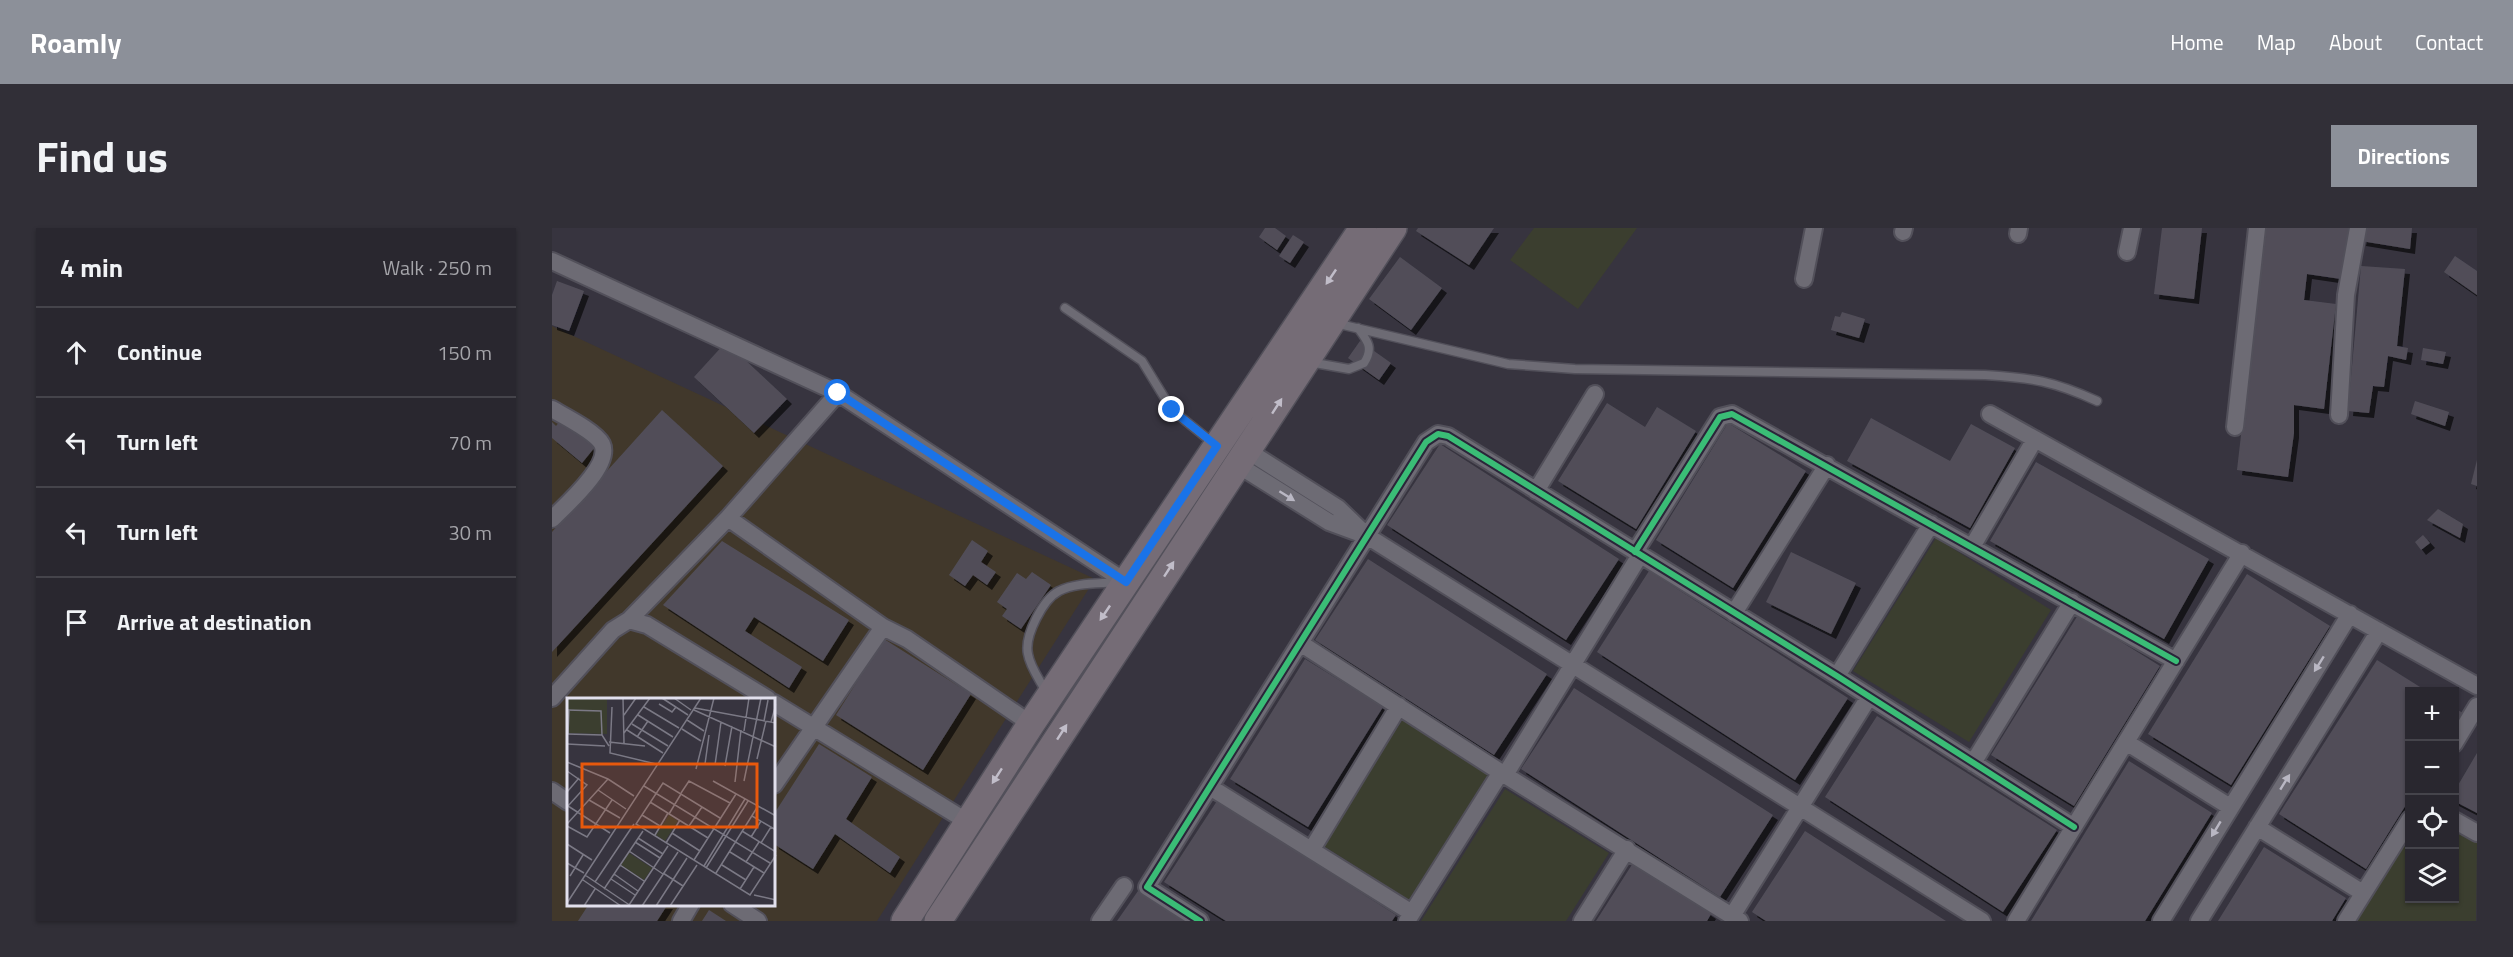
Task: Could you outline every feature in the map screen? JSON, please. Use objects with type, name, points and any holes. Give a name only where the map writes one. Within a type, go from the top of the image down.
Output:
[{"type":"main road","points":[[938,921],[1393,228]]},
{"type":"main road","points":[[905,921],[1031,724],[1217,446],[1357,230]]},
{"type":"main road","points":[[962,830],[983,853]]},
{"type":"main road","points":[[929,882],[953,898]]},
{"type":"street","points":[[1804,279],[1814,228]]},
{"type":"street","points":[[2127,252],[2132,228]]},
{"type":"street","points":[[2235,427],[2257,228]]},
{"type":"street","points":[[2339,415],[2346,295],[2358,228]]},
{"type":"street","points":[[552,261],[838,393],[1126,582]]},
{"type":"street","points":[[552,698],[613,630],[629,620],[728,518],[838,393]]},
{"type":"street","points":[[1536,491],[1595,394]]},
{"type":"street","points":[[552,409],[590,432],[602,443],[604,455],[599,469],[552,519]]},
{"type":"street","points":[[1990,414],[2477,686]]},
{"type":"street","points":[[1210,787],[1312,849],[1410,917],[1574,664],[1638,553],[1724,415],[1737,416],[2176,661]]},
{"type":"street","points":[[1200,921],[1147,887],[1426,442],[1438,434],[1448,436],[1638,553],[2074,827]]},
{"type":"street","points":[[1972,547],[2035,439]]},
{"type":"street","points":[[1243,458],[1329,522],[1367,536],[1982,921]]},
{"type":"street","points":[[1734,613],[1827,465]]},
{"type":"street","points":[[728,518],[883,627],[908,639],[1031,724]]},
{"type":"street","points":[[1837,676],[1931,524]]},
{"type":"street","points":[[2016,921],[2242,553]]},
{"type":"street","points":[[1973,763],[2072,602]]},
{"type":"street","points":[[2161,921],[2350,614]]},
{"type":"street","points":[[629,620],[647,625],[766,698]]},
{"type":"street","points":[[776,782],[883,627]]},
{"type":"street","points":[[2199,921],[2379,631]]},
{"type":"street","points":[[1300,644],[1503,774],[1627,849],[1730,917],[1869,697]]},
{"type":"street","points":[[776,704],[814,727],[962,830]]},
{"type":"street","points":[[1312,849],[1399,706]]},
{"type":"street","points":[[2456,741],[2477,706]]},
{"type":"street","points":[[2126,742],[2230,807]]},
{"type":"street","points":[[552,791],[567,801]]},
{"type":"street","points":[[2459,823],[2477,833]]},
{"type":"street","points":[[2346,921],[2405,826]]},
{"type":"street","points":[[2257,827],[2363,894]]},
{"type":"street","points":[[1582,921],[1627,849]]},
{"type":"street","points":[[1100,921],[1124,886]]},
{"type":"street","points":[[681,921],[690,906]]},
{"type":"street","points":[[735,906],[758,921]]},
{"type":"lane","points":[[1065,308],[1142,361],[1172,410],[1217,446]]},
{"type":"lane","points":[[1332,322],[1508,364],[1575,369],[1985,375],[2035,378],[2060,384],[2097,401]]},
{"type":"lane","points":[[1306,362],[1348,369],[1364,363],[1370,351],[1369,342],[1358,328]]},
{"type":"lane","points":[[1049,698],[1028,654],[1029,633],[1039,614],[1058,591],[1080,586],[1126,582]]},
{"type":"shaded area","points":[[552,326],[1095,579],[877,921],[552,921]]},
{"type":"green space","points":[[1534,228],[1637,228],[1578,309],[1510,260]]},
{"type":"green space","points":[[1936,538],[2051,610],[1969,742],[1853,671]]},
{"type":"green space","points":[[1403,719],[1489,773],[1409,900],[1322,845]]},
{"type":"green space","points":[[1505,789],[1609,853],[1566,921],[1421,921]]},
{"type":"green space","points":[[2459,831],[2477,842],[2476,921],[2354,921],[2405,838],[2405,903],[2459,903]]},
{"type":"building","points":[[1265,228],[1275,228],[1286,236],[1277,250],[1259,237]]},
{"type":"building","points":[[1418,228],[1494,228],[1469,265],[1416,231]]},
{"type":"building","points":[[2162,228],[2202,228],[2194,299],[2154,294]]},
{"type":"building","points":[[2265,228],[2349,228],[2341,279],[2307,274],[2304,300],[2336,304],[2324,409],[2294,405],[2294,433],[2288,477],[2237,470]]},
{"type":"building","points":[[2364,228],[2412,228],[2410,249],[2361,241]]},
{"type":"building","points":[[1293,235],[1304,242],[1290,263],[1279,256]]},
{"type":"building","points":[[2455,256],[2477,271],[2477,295],[2444,272]]},
{"type":"building","points":[[1400,257],[1442,288],[1411,330],[1369,299]]},
{"type":"building","points":[[2361,266],[2405,269],[2397,346],[2408,348],[2406,360],[2388,356],[2384,387],[2373,386],[2369,413],[2348,411]]},
{"type":"building","points":[[557,281],[584,291],[569,331],[552,325],[552,295]]},
{"type":"building","points":[[1842,312],[1865,319],[1859,338],[1831,330],[1835,316],[1840,317]]},
{"type":"building","points":[[1360,341],[1391,363],[1379,380],[1348,358]]},
{"type":"building","points":[[726,342],[787,399],[754,433],[694,377]]},
{"type":"building","points":[[2423,348],[2446,352],[2443,364],[2421,360]]},
{"type":"building","points":[[2415,401],[2449,412],[2445,426],[2411,414]]},
{"type":"building","points":[[1607,403],[1645,427],[1657,407],[1696,431],[1636,529],[1558,481]]},
{"type":"building","points":[[662,410],[723,466],[552,652],[552,532]]},
{"type":"building","points":[[1871,418],[1950,461],[1971,424],[2015,448],[1970,528],[1847,461]]},
{"type":"building","points":[[562,419],[595,447],[582,463],[552,438],[552,422],[556,426]]},
{"type":"building","points":[[1728,423],[1806,471],[1733,588],[1656,540]]},
{"type":"building","points":[[1440,444],[1619,559],[1566,640],[1387,525]]},
{"type":"building","points":[[2477,460],[2477,486],[2471,484]]},
{"type":"building","points":[[2036,462],[2209,559],[2164,639],[1990,541]]},
{"type":"building","points":[[2438,509],[2463,524],[2460,538],[2427,520]]},
{"type":"building","points":[[2423,535],[2430,543],[2421,550],[2415,542]]},
{"type":"building","points":[[972,540],[988,551],[981,562],[996,572],[987,585],[973,575],[965,586],[949,575]]},
{"type":"building","points":[[722,541],[849,620],[823,661],[754,617],[745,631],[802,667],[789,688],[663,605]]},
{"type":"building","points":[[1791,552],[1856,583],[1831,634],[1766,602]]},
{"type":"building","points":[[1368,559],[1547,674],[1494,755],[1315,640]]},
{"type":"building","points":[[1649,571],[1848,698],[1795,780],[1597,652]]},
{"type":"building","points":[[1032,572],[1051,585],[1021,629],[1002,616],[1007,609],[997,602],[1017,573],[1026,579]]},
{"type":"building","points":[[2247,574],[2330,626],[2231,785],[2148,734]]},
{"type":"building","points":[[2078,615],[2160,666],[2074,806],[1991,755]]},
{"type":"building","points":[[884,639],[971,694],[923,770],[836,715]]},
{"type":"building","points":[[1305,659],[1383,707],[1308,827],[1230,779]]},
{"type":"building","points":[[2377,660],[2420,687],[2405,687],[2405,806],[2366,869],[2279,814]]},
{"type":"building","points":[[1574,688],[1773,815],[1720,897],[1521,769]]},
{"type":"building","points":[[1877,716],[2057,830],[2003,912],[1825,797]]},
{"type":"building","points":[[819,744],[872,777],[846,819],[900,857],[890,873],[835,834],[813,869],[776,845],[776,811]]},
{"type":"building","points":[[2477,753],[2477,813],[2459,804],[2459,784]]},
{"type":"building","points":[[2129,761],[2212,813],[2145,921],[2031,921]]},
{"type":"building","points":[[1217,801],[1396,915],[1392,921],[1226,921],[1164,882]]},
{"type":"building","points":[[1805,831],[1946,921],[1766,921],[1752,912]]},
{"type":"building","points":[[2264,847],[2346,898],[2332,921],[2218,921]]},
{"type":"building","points":[[1633,863],[1711,914],[1707,921],[1596,921]]},
{"type":"building","points":[[1138,891],[1183,921],[1117,921]]},
{"type":"building","points":[[588,906],[667,906],[657,921],[578,921]]},
{"type":"building","points":[[709,910],[726,921],[702,921]]},
{"type":"cycle path","points":[[1635,552],[1720,417],[1732,414],[2176,661]]},
{"type":"cycle path","points":[[1200,921],[1147,887],[1426,442],[1438,434],[1448,436],[1837,676],[2074,827]]},
{"type":"route","points":[[838,393],[1126,582],[1217,446],[1172,410]]}]
